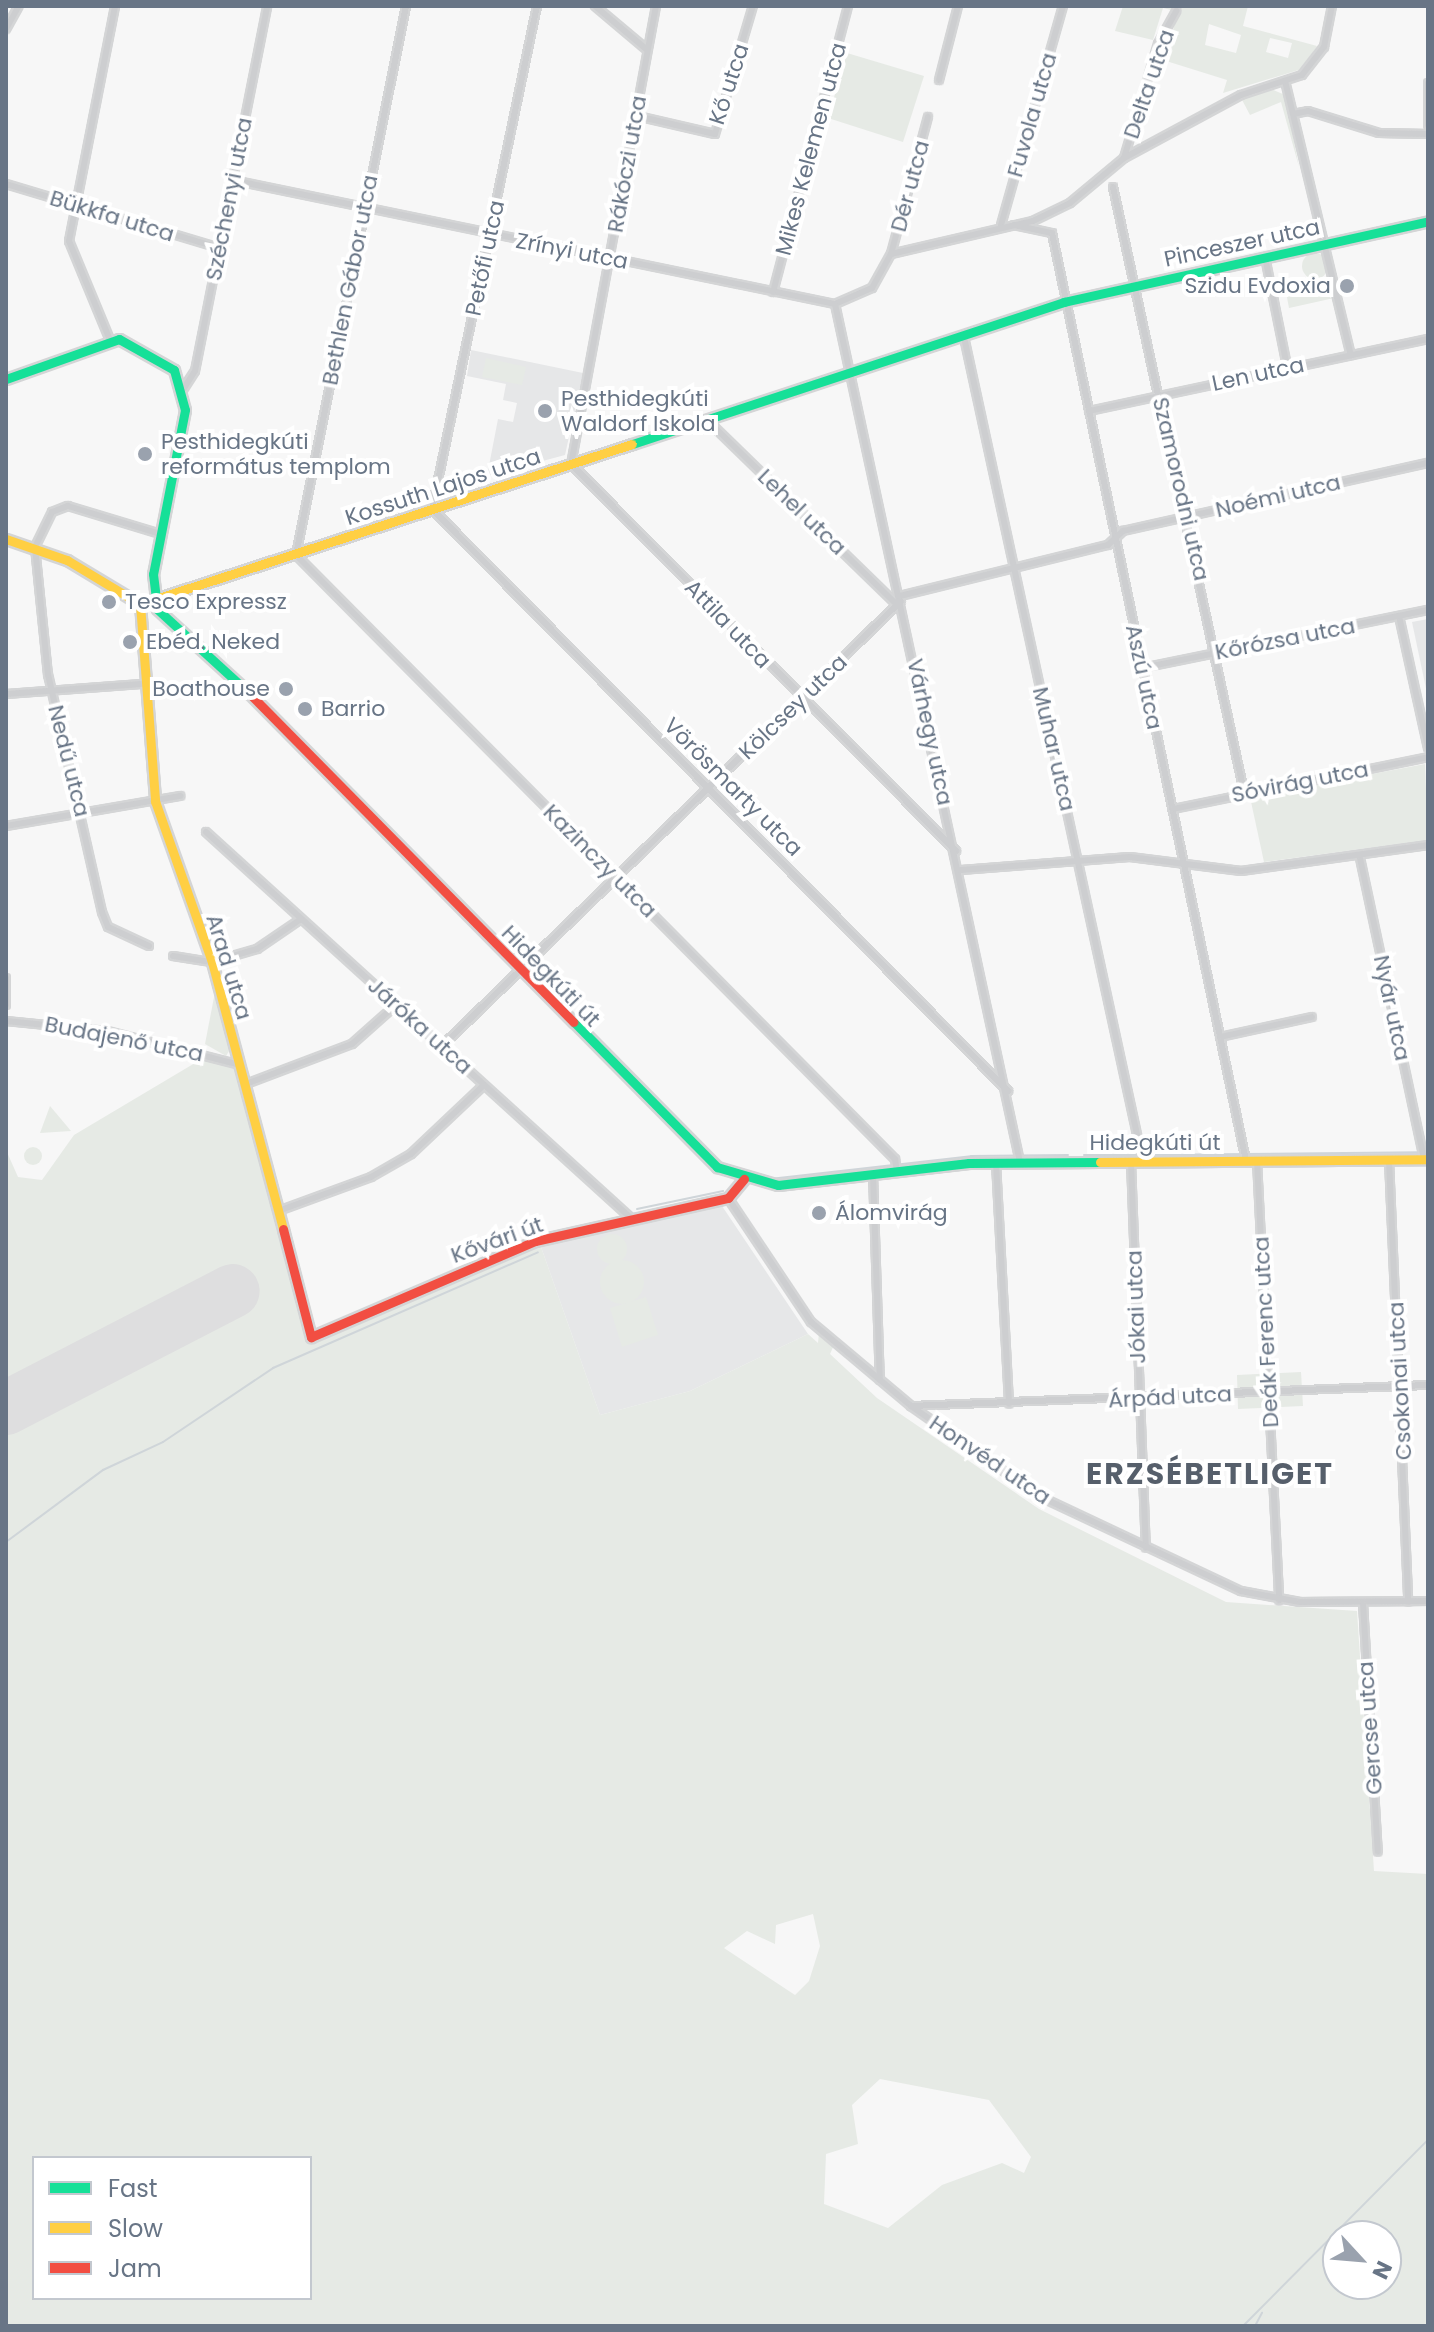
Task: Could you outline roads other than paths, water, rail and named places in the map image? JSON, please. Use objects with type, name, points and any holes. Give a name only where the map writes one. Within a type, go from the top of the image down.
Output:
[{"type":"street","points":[[6,29],[19,6]]},
{"type":"street","points":[[110,340],[72,253],[76,205],[115,6]]},
{"type":"street","name":"Széchenyi utca","points":[[184,388],[195,371],[267,6]]},
{"type":"street","name":"Bethlen Gábor utca","points":[[296,555],[406,6]]},
{"type":"street","name":"Petőfi utca","points":[[434,510],[537,6]]},
{"type":"street","points":[[595,6],[646,49]]},
{"type":"street","name":"Rákóczi utca","points":[[571,464],[656,6]]},
{"type":"street","name":"Kő utca","points":[[637,116],[715,134],[753,6]]},
{"type":"street","name":"Mikes Kelemen utca","points":[[773,292],[848,6]]},
{"type":"street","points":[[939,80],[958,6]]},
{"type":"street","name":"Fuvola utca","points":[[1001,225],[1063,6]]},
{"type":"street","points":[[835,304],[872,288],[891,254],[1001,225],[1014,225],[1060,210],[1124,158],[1241,95],[1285,81],[1313,67],[1332,6]]},
{"type":"street","name":"Delta utca","points":[[1124,158],[1158,44],[1176,11]]},
{"type":"street","points":[[1285,81],[1351,355]]},
{"type":"street","points":[[1428,83],[1428,125]]},
{"type":"street","points":[[1293,114],[1308,111],[1379,133],[1428,134]]},
{"type":"street","name":"Dér utca","points":[[891,254],[928,117]]},
{"type":"street","name":"Zrínyi utca","points":[[232,180],[835,304]]},
{"type":"street","name":"Bükkfa utca","points":[[6,184],[219,248]]},
{"type":"street","name":"Szamorodni utca","points":[[1113,187],[1218,653],[1244,792]]},
{"type":"street","name":"Pinceszer utca","points":[[1064,302],[1428,221]]},
{"type":"street","name":"Aszú utca","points":[[1014,225],[1052,233],[1245,1157]]},
{"type":"street","points":[[1265,257],[1287,366]]},
{"type":"street","name":"Kossuth Lajos utca","points":[[140,604],[852,374],[1064,302]]},
{"type":"street","name":"Várhegy utca","points":[[835,304],[961,870],[1020,1158]]},
{"type":"street","name":"Muhar utca","points":[[964,337],[1142,1158]]},
{"type":"street","name":"Len utca","points":[[1089,411],[1287,366],[1428,339]]},
{"type":"street","points":[[6,379],[110,340],[156,355],[184,388],[153,601]]},
{"type":"street","name":"Lehel utca","points":[[707,420],[900,601]]},
{"type":"street","name":"Noémi utca","points":[[900,601],[1014,570],[1187,516],[1428,463]]},
{"type":"street","name":"Attila utca","points":[[571,464],[800,698],[956,851]]},
{"type":"street","points":[[35,547],[52,512],[68,506],[161,534]]},
{"type":"street","name":"Vörösmarty utca","points":[[434,510],[1008,1091]]},
{"type":"street","points":[[6,539],[35,547],[140,604]]},
{"type":"street","name":"Nedű utca","points":[[35,547],[51,691],[108,927],[149,946]]},
{"type":"street","name":"Kazinczy utca","points":[[296,555],[897,1168]]},
{"type":"street","name":"Hidegkúti út","points":[[153,601],[706,1159],[744,1179],[797,1185],[897,1168],[996,1163],[1020,1158],[1131,1162],[1142,1158],[1245,1157],[1257,1161],[1389,1160],[1424,1156]]},
{"type":"street","name":"Kölcsey utca","points":[[442,1046],[900,601]]},
{"type":"street","name":"Arad utca","points":[[140,604],[142,684],[155,801],[212,962],[281,1210],[311,1337]]},
{"type":"street","name":"Kőrózsa utca","points":[[1142,668],[1428,610]]},
{"type":"street","points":[[1399,616],[1428,748]]},
{"type":"street","points":[[6,694],[142,684]]},
{"type":"street","name":"Sóvirág utca","points":[[1173,809],[1244,792],[1428,757]]},
{"type":"street","points":[[6,826],[180,796]]},
{"type":"street","name":"Járóka utca","points":[[206,832],[633,1220]]},
{"type":"street","points":[[961,870],[1079,860],[1183,861],[1241,871],[1360,858],[1428,845]]},
{"type":"street","name":"Nyár utca","points":[[1360,858],[1424,1156]]},
{"type":"street","points":[[173,956],[212,962],[257,949],[301,919]]},
{"type":"street","points":[[6,978],[6,1005]]},
{"type":"street","points":[[246,1084],[352,1044],[396,1005]]},
{"type":"street","points":[[1220,1037],[1312,1017]]},
{"type":"street","name":"Budajenő utca","points":[[6,1021],[107,1031],[240,1065]]},
{"type":"street","points":[[281,1210],[371,1177],[411,1154],[484,1085]]},
{"type":"street","name":"Csokonai utca","points":[[1389,1160],[1408,1602]]},
{"type":"street","name":"Deák Ferenc utca","points":[[1257,1161],[1279,1600]]},
{"type":"street","name":"Jókai utca","points":[[1131,1162],[1146,1548]]},
{"type":"street","points":[[996,1163],[1009,1404]]},
{"type":"street","points":[[873,1174],[880,1380]]},
{"type":"street","points":[[728,1198],[744,1179]]},
{"type":"street","name":"Kővári út","points":[[311,1337],[535,1241],[728,1198]]},
{"type":"street","name":"Honvéd utca","points":[[728,1198],[800,1309],[911,1406],[1041,1497],[1223,1586],[1279,1600],[1363,1603],[1428,1601]]},
{"type":"street","name":"Árpád utca","points":[[911,1406],[1428,1385]]},
{"type":"street","name":"Gercse utca","points":[[1363,1603],[1378,1852]]},
{"type":"waterway","points":[[1147,671],[1153,700]]},
{"type":"waterway","points":[[1246,790],[1295,781]]},
{"type":"waterway","points":[[1207,799],[1240,791]]},
{"type":"waterway","points":[[1145,1155],[1419,1152]]},
{"type":"waterway","points":[[770,1179],[971,1156],[1068,1155]]},
{"type":"waterway","points":[[1084,1155],[1139,1155]]},
{"type":"waterway","points":[[637,1209],[723,1191]]},
{"type":"waterway","points":[[6,1542],[103,1470],[163,1442],[273,1368],[538,1252]]},
{"type":"waterway","points":[[1243,2326],[1428,2140]]},
{"type":"waterway","points":[[1255,2326],[1262,2313]]},
{"type":"place","name":"Szidu Evdoxia","points":[[1347,286]]},
{"type":"place","name":"Pesthidegkúti Waldorf Iskola","points":[[545,411]]},
{"type":"place","name":"Pesthidegkúti református templom","points":[[145,454]]},
{"type":"place","name":"Tesco Expressz","points":[[109,602]]},
{"type":"place","name":"Ebéd. Neked","points":[[130,642]]},
{"type":"place","name":"Boathouse","points":[[286,689]]},
{"type":"place","name":"Barrio","points":[[305,709]]},
{"type":"place","name":"Álomvirág","points":[[819,1213]]},
{"type":"district","name":"ERZSÉBETLIGET","points":[[1210,1474]]}]
